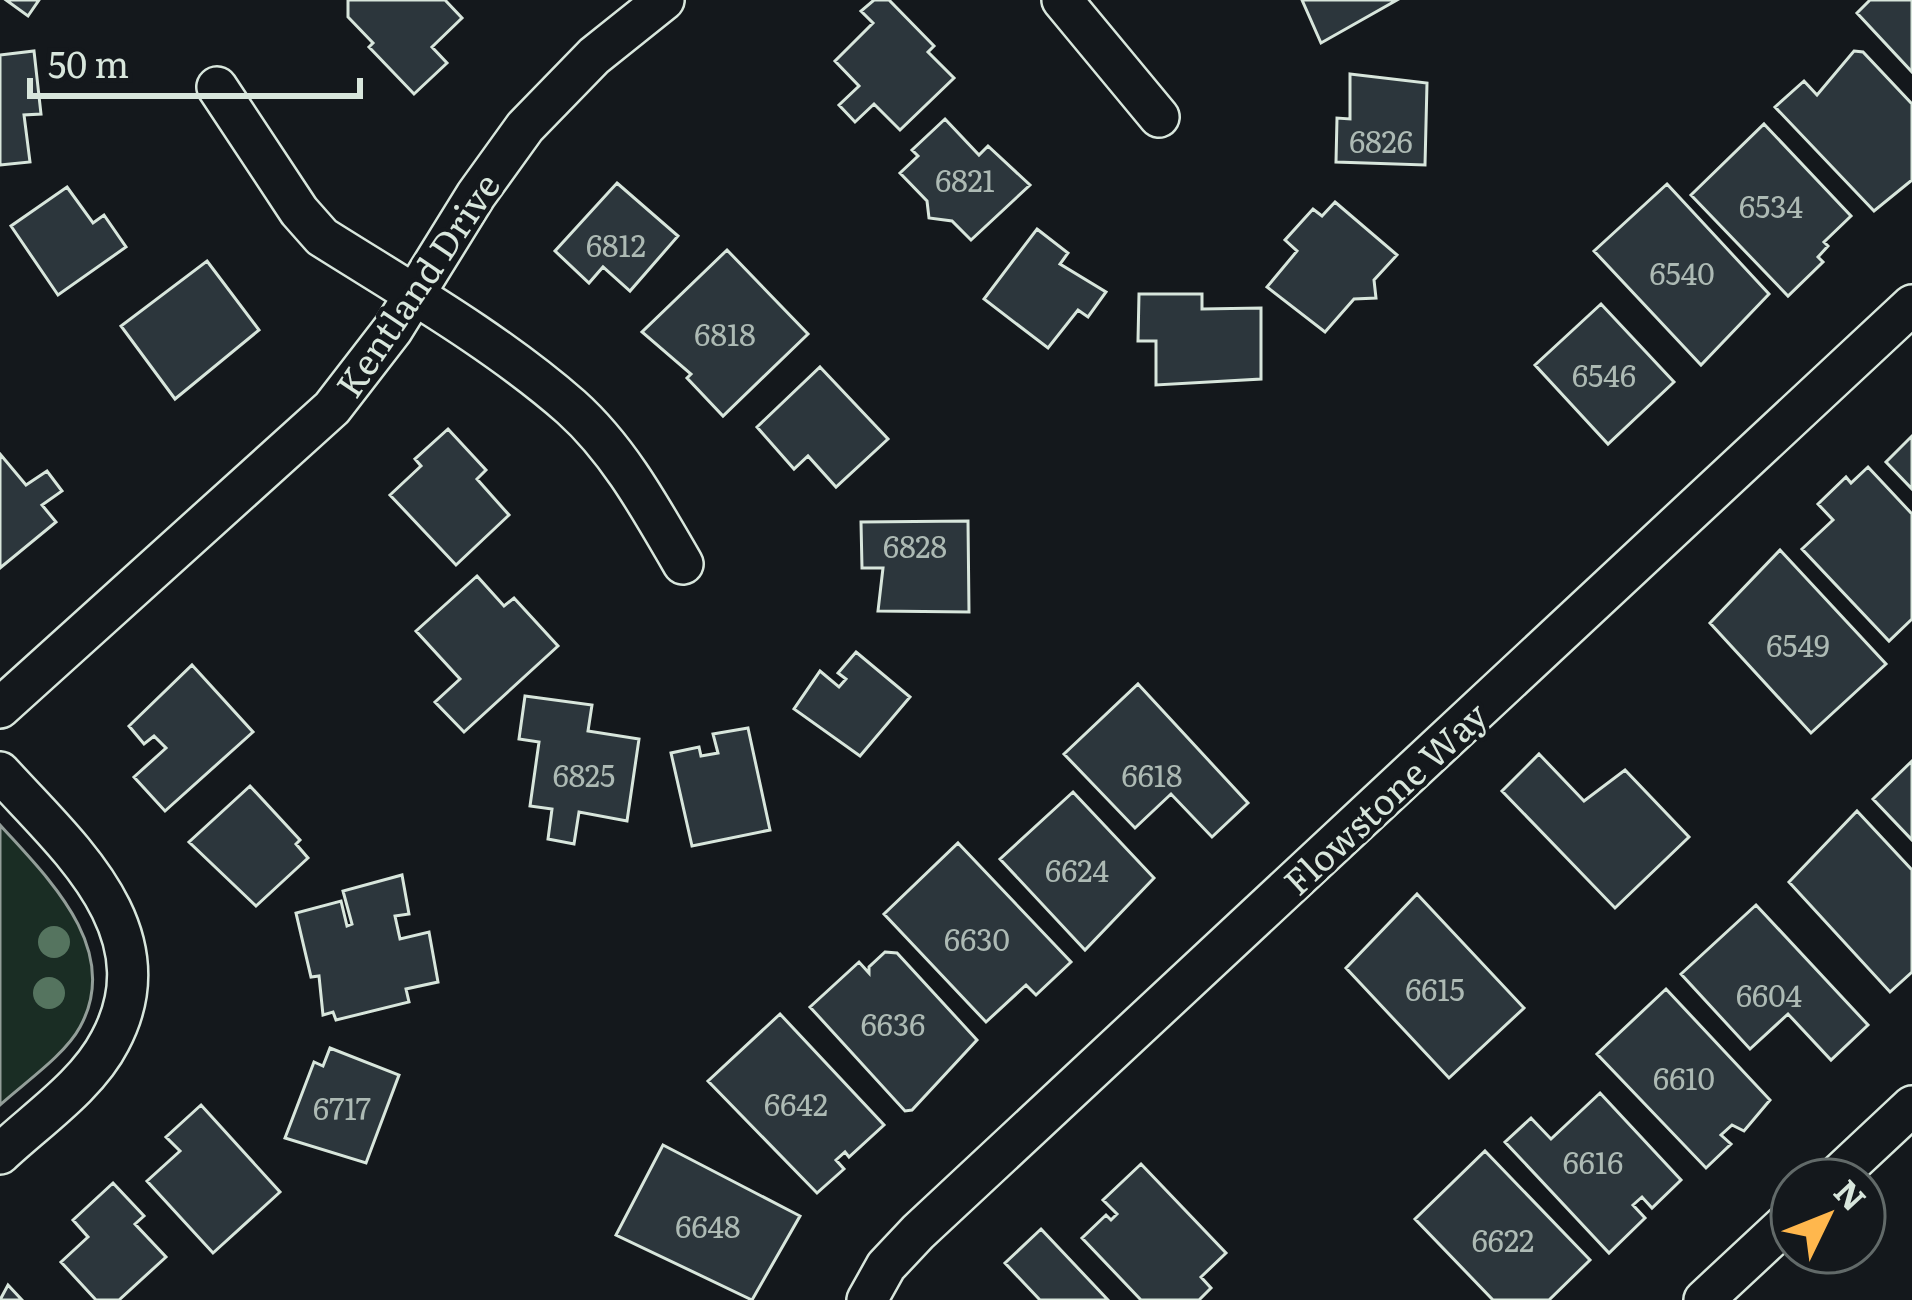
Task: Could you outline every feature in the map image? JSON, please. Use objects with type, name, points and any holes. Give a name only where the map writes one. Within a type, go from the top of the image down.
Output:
[{"type":"street","name":"Kentland Drive","points":[[0,708],[314,427],[353,383],[526,127],[594,56],[664,0]]},
{"type":"street","points":[[1063,0],[1159,117]]},
{"type":"street","points":[[217,87],[322,237],[528,369],[574,410],[631,476],[683,564]]},
{"type":"street","name":"Flowstone Way","points":[[867,1300],[886,1266],[918,1232],[1912,305]]},
{"type":"street","points":[[0,772],[111,902],[125,937],[128,970],[124,1006],[110,1043],[88,1072],[0,1154]]},
{"type":"street","points":[[1859,1156],[1912,1106]]},
{"type":"street","points":[[1704,1300],[1768,1240]]},
{"type":"green space","points":[[0,825],[74,916],[92,970],[91,998],[80,1027],[54,1058],[0,1105]]},
{"type":"building","points":[[6,0],[39,0],[28,16]]},
{"type":"building","points":[[348,0],[445,0],[462,18],[432,47],[447,63],[414,94],[369,47],[373,43],[348,17]]},
{"type":"building","points":[[874,0],[889,0],[934,46],[928,52],[954,78],[900,130],[874,104],[855,122],[839,105],[859,86],[835,61],[873,23],[861,11]]},
{"type":"building","points":[[1302,0],[1397,0],[1321,43]]},
{"type":"building","points":[[1870,0],[1912,0],[1912,72],[1857,13]]},
{"type":"building","points":[[34,51],[41,114],[24,115],[30,162],[0,165],[0,55]]},
{"type":"building","points":[[1854,51],[1863,52],[1912,104],[1912,180],[1874,211],[1775,107],[1804,81],[1817,95]]},
{"type":"building","points":[[1350,74],[1427,83],[1425,165],[1336,162],[1337,118],[1350,119]]},
{"type":"building","points":[[945,119],[979,155],[988,146],[1030,185],[971,240],[952,221],[929,218],[927,201],[900,173],[918,156],[912,150]]},
{"type":"building","points":[[1764,124],[1851,216],[1824,242],[1828,246],[1818,257],[1823,262],[1788,296],[1691,195]]},
{"type":"building","points":[[617,183],[678,236],[630,291],[603,267],[589,283],[555,251]]},
{"type":"building","points":[[1667,184],[1769,294],[1701,365],[1594,251]]},
{"type":"building","points":[[67,187],[93,223],[104,215],[126,247],[58,295],[11,226]]},
{"type":"building","points":[[1335,202],[1397,255],[1374,280],[1376,298],[1354,299],[1325,332],[1267,287],[1297,251],[1285,240],[1313,209],[1322,216]]},
{"type":"building","points":[[1037,229],[1068,253],[1060,264],[1106,292],[1088,317],[1078,310],[1048,348],[984,299]]},
{"type":"building","points":[[727,250],[808,334],[723,416],[687,378],[691,374],[642,332]]},
{"type":"building","points":[[207,261],[259,330],[175,399],[121,326]]},
{"type":"building","points":[[1139,294],[1202,294],[1202,309],[1261,308],[1261,379],[1156,385],[1156,341],[1138,341]]},
{"type":"building","points":[[1601,304],[1674,382],[1608,444],[1535,365]]},
{"type":"building","points":[[820,367],[888,439],[836,487],[808,456],[794,469],[757,427]]},
{"type":"building","points":[[448,429],[486,470],[477,479],[509,515],[456,565],[390,495],[421,466],[415,459]]},
{"type":"building","points":[[1912,436],[1912,489],[1886,462]]},
{"type":"building","points":[[0,454],[26,485],[47,471],[62,491],[42,505],[56,522],[0,568]]},
{"type":"building","points":[[1868,467],[1912,514],[1912,619],[1889,641],[1802,549],[1833,520],[1818,504],[1846,477],[1851,483]]},
{"type":"building","points":[[968,521],[969,612],[878,611],[883,568],[862,568],[861,522]]},
{"type":"building","points":[[1780,550],[1886,664],[1811,733],[1710,623]]},
{"type":"building","points":[[477,576],[504,606],[514,598],[558,646],[464,732],[435,702],[460,679],[416,631]]},
{"type":"building","points":[[856,652],[910,697],[860,756],[794,709],[820,671],[839,687],[846,679],[838,673]]},
{"type":"building","points":[[192,665],[253,732],[165,811],[134,777],[166,748],[154,736],[144,744],[129,726]]},
{"type":"building","points":[[1138,684],[1248,803],[1212,837],[1171,794],[1135,828],[1064,754]]},
{"type":"building","points":[[525,696],[592,705],[588,731],[639,739],[627,821],[579,812],[574,844],[548,839],[552,809],[530,806],[539,742],[519,739]]},
{"type":"building","points":[[748,728],[770,830],[692,846],[671,753],[699,747],[701,756],[718,753],[713,734]]},
{"type":"building","points":[[1539,754],[1584,801],[1625,770],[1689,837],[1615,908],[1502,791]]},
{"type":"building","points":[[1912,761],[1912,840],[1873,799]]},
{"type":"building","points":[[250,786],[300,840],[296,844],[308,858],[256,906],[189,842]]},
{"type":"building","points":[[1073,792],[1154,878],[1085,950],[1000,859]]},
{"type":"building","points":[[1857,811],[1912,870],[1912,972],[1890,992],[1789,882]]},
{"type":"building","points":[[958,843],[1071,962],[1036,995],[1026,985],[986,1022],[884,914]]},
{"type":"building","points":[[402,875],[409,914],[395,916],[400,939],[429,932],[438,982],[406,989],[409,1002],[336,1020],[333,1012],[323,1015],[319,976],[311,977],[296,913],[341,901],[347,926],[352,924],[343,891]]},
{"type":"building","points":[[1417,894],[1524,1008],[1449,1078],[1346,968]]},
{"type":"building","points":[[1756,905],[1868,1025],[1831,1060],[1788,1014],[1750,1049],[1681,974]]},
{"type":"building","points":[[885,952],[897,953],[977,1040],[912,1110],[905,1111],[810,1007],[859,962],[869,973],[869,967]]},
{"type":"building","points":[[1666,989],[1770,1100],[1744,1131],[1732,1125],[1721,1135],[1731,1144],[1706,1168],[1597,1054]]},
{"type":"building","points":[[780,1014],[884,1125],[849,1157],[845,1152],[836,1160],[844,1169],[817,1193],[708,1081]]},
{"type":"building","points":[[330,1048],[399,1075],[366,1163],[285,1138],[314,1062],[323,1066]]},
{"type":"building","points":[[1600,1093],[1681,1180],[1652,1208],[1642,1197],[1633,1205],[1645,1218],[1609,1253],[1505,1142],[1531,1118],[1551,1139]]},
{"type":"building","points":[[201,1105],[280,1192],[213,1253],[147,1181],[180,1151],[166,1137]]},
{"type":"building","points":[[663,1145],[800,1216],[752,1300],[616,1235]]},
{"type":"building","points":[[1485,1151],[1590,1260],[1549,1300],[1493,1300],[1415,1219]]},
{"type":"building","points":[[1141,1164],[1226,1253],[1201,1277],[1211,1288],[1199,1300],[1141,1300],[1082,1238],[1106,1215],[1111,1220],[1117,1214],[1103,1200]]},
{"type":"building","points":[[113,1183],[144,1216],[135,1224],[166,1257],[119,1300],[96,1300],[61,1262],[88,1237],[73,1220]]},
{"type":"building","points":[[1041,1229],[1108,1300],[1040,1300],[1005,1263]]},
{"type":"building","points":[[8,1285],[22,1300],[0,1300]]}]
